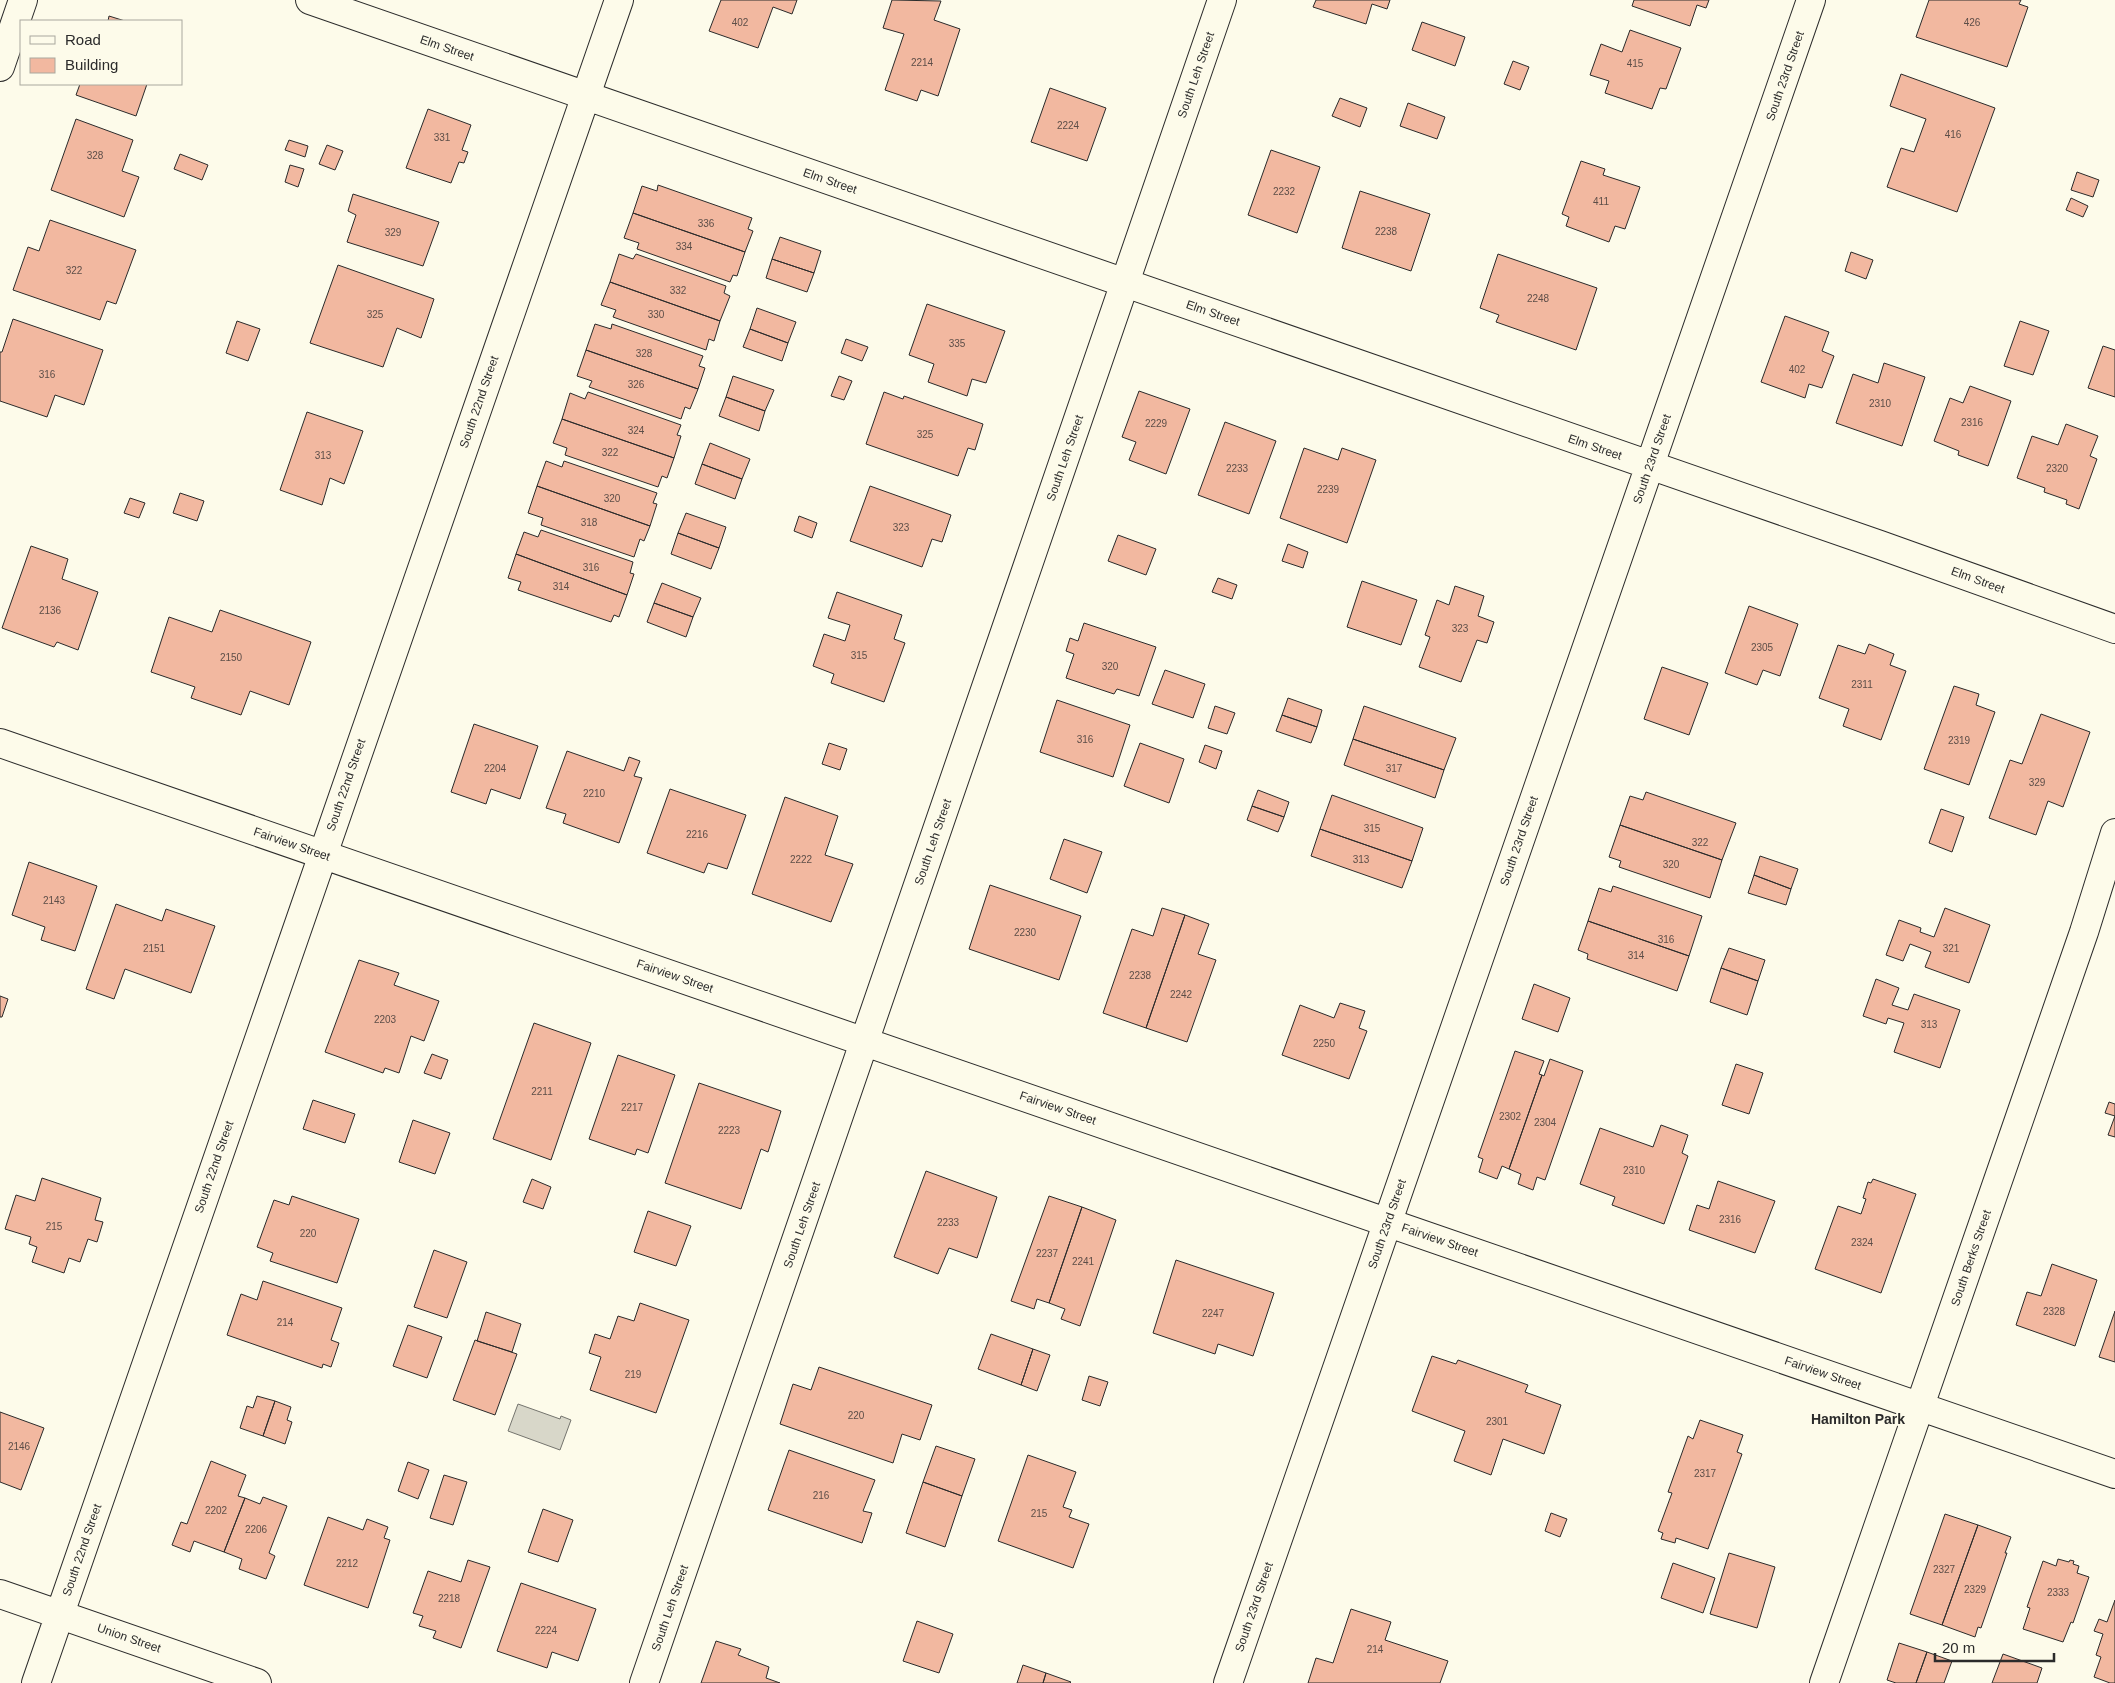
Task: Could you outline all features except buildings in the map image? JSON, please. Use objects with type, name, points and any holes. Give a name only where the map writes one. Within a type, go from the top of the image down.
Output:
[{"type":"street","points":[[0,67],[23,0]]},
{"type":"street","name":"Elm Street","points":[[310,0],[1880,545],[2115,629]]},
{"type":"street","name":"South 22nd Street","points":[[36,1683],[619,0]]},
{"type":"street","name":"South Leh Street","points":[[644,1683],[1222,0]]},
{"type":"street","name":"South 23rd Street","points":[[1228,1683],[1811,0]]},
{"type":"street","name":"Fairview Street","points":[[0,743],[2115,1474]]},
{"type":"street","name":"South Berks Street","points":[[1824,1683],[2081,942],[2115,833]]},
{"type":"street","name":"Union Street","points":[[0,1594],[257,1683]]},
{"type":"shaded area","points":[[518,1404],[560,1419],[561,1416],[571,1420],[560,1450],[508,1431]]},
{"type":"district","name":"Hamilton Park","points":[[1858,1419]]}]
